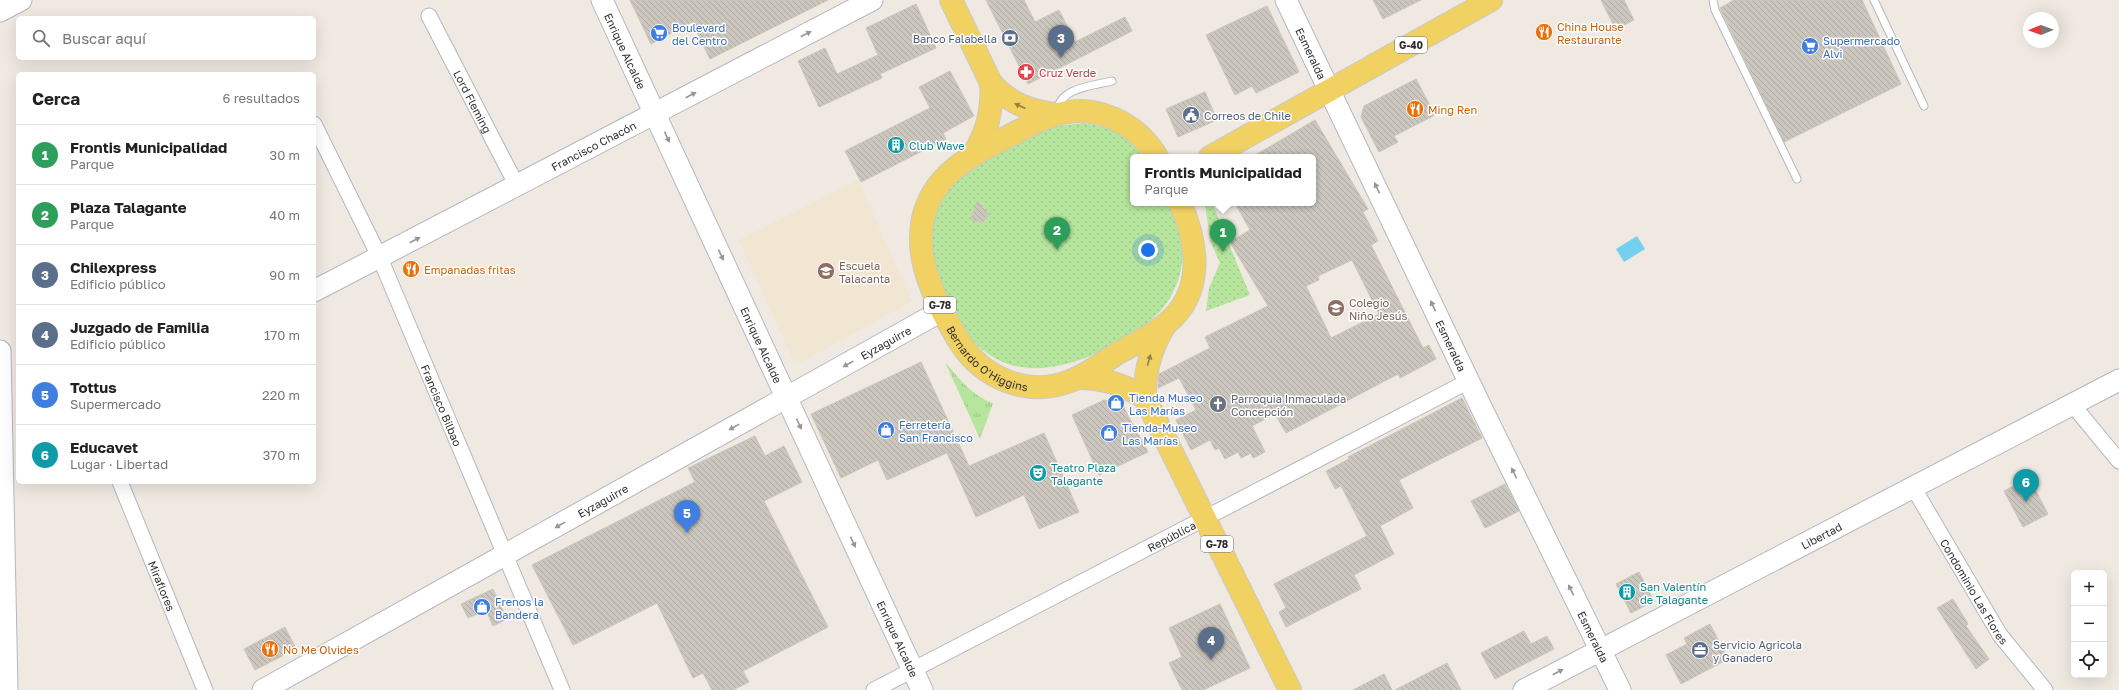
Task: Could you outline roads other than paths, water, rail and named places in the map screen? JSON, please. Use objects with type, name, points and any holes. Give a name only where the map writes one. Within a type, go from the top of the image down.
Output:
[{"type":"main road","name":"G-78","points":[[951,0],[991,83],[999,92],[1020,106],[1032,111],[1057,114]]},
{"type":"main road","name":"G-40","points":[[1215,154],[1491,0]]},
{"type":"main road","name":"G-78","points":[[974,153],[981,143],[990,120],[992,107],[991,83]]},
{"type":"main road","name":"Bernardo O'Higgins","points":[[1155,154],[1141,136],[1116,119],[1087,112],[1057,114],[974,153],[950,172],[939,184],[930,198],[922,222],[920,235],[922,259],[930,282],[943,310],[965,350],[979,365],[996,377],[1014,384],[1040,387],[1061,384],[1077,378],[1166,324],[1183,303],[1189,290],[1195,268],[1193,237],[1181,206]]},
{"type":"main road","name":"G-78","points":[[1166,324],[1155,343],[1147,365],[1146,398],[1290,690]]},
{"type":"main road","name":"G-78","points":[[1077,378],[1101,379],[1117,383],[1146,398]]},
{"type":"street","points":[[0,11],[21,0]]},
{"type":"street","name":"Enrique Alcalde","points":[[602,0],[656,113],[922,690]]},
{"type":"street","name":"Francisco Chacón","points":[[316,290],[380,258],[872,0]]},
{"type":"street","name":"Esmeralda","points":[[1286,0],[1331,90],[1469,381],[1620,690]]},
{"type":"street","name":"Lord Fleming","points":[[430,16],[517,186]]},
{"type":"street","name":"Francisco Bilbao","points":[[316,128],[380,258],[504,556],[562,690]]},
{"type":"street","name":"Eyzaguirre","points":[[263,690],[943,310]]},
{"type":"street","points":[[0,351],[10,445],[7,690]]},
{"type":"street","name":"Libertad","points":[[1524,690],[2119,380]]},
{"type":"street","name":"República","points":[[874,690],[1469,381]]},
{"type":"street","points":[[2072,404],[2119,461]]},
{"type":"street","name":"Miraflores","points":[[121,484],[205,690]]},
{"type":"street","name":"Condominio Las Flores","points":[[1913,488],[2000,635],[2045,690]]},
{"type":"lane","points":[[1713,0],[1715,10],[1797,179]]},
{"type":"lane","points":[[1874,0],[1924,106]]},
{"type":"lane","points":[[1057,114],[1060,101],[1068,93],[1112,81]]},
{"type":"water","points":[[1637,236],[1645,249],[1624,262],[1616,249]]},
{"type":"place","name":"China House Restaurante","points":[[1544,32]]},
{"type":"place","name":"Boulevard del Centro","points":[[659,33]]},
{"type":"place","name":"Banco Falabella","points":[[1010,38]]},
{"type":"place","name":"Supermercado Alvi","points":[[1810,46]]},
{"type":"place","name":"Chilexpress","points":[[1061,58]]},
{"type":"place","name":"Cruz Verde","points":[[1026,72]]},
{"type":"place","name":"Ming Ren","points":[[1415,109]]},
{"type":"place","name":"Correos de Chile","points":[[1191,115]]},
{"type":"place","name":"Club Wave","points":[[896,145]]},
{"type":"place","name":"Plaza Talagante","points":[[1057,250]]},
{"type":"place","name":"Frontis Municipalidad","points":[[1223,252]]},
{"type":"place","name":"Empanadas fritas","points":[[411,269]]},
{"type":"place","name":"Escuela Talacanta","points":[[826,271]]},
{"type":"place","name":"Colegio Niño Jesús","points":[[1336,308]]},
{"type":"place","name":"Tienda Museo Las Marías","points":[[1116,403]]},
{"type":"place","name":"Parroquia Inmaculada Concepción","points":[[1218,404]]},
{"type":"place","name":"Ferretería San Francisco","points":[[886,430]]},
{"type":"place","name":"Tienda-Museo Las Marías","points":[[1109,433]]},
{"type":"place","name":"Teatro Plaza Talagante","points":[[1038,473]]},
{"type":"place","name":"Educavet","points":[[2026,502]]},
{"type":"place","name":"Tottus","points":[[687,533]]},
{"type":"place","name":"San Valentín de Talagante","points":[[1627,592]]},
{"type":"place","name":"Frenos la Bandera","points":[[482,607]]},
{"type":"place","name":"No Me Olvides","points":[[270,649]]},
{"type":"place","name":"Servicio Agricola y Ganadero","points":[[1700,650]]},
{"type":"place","name":"Juzgado de Familia","points":[[1211,660]]}]
